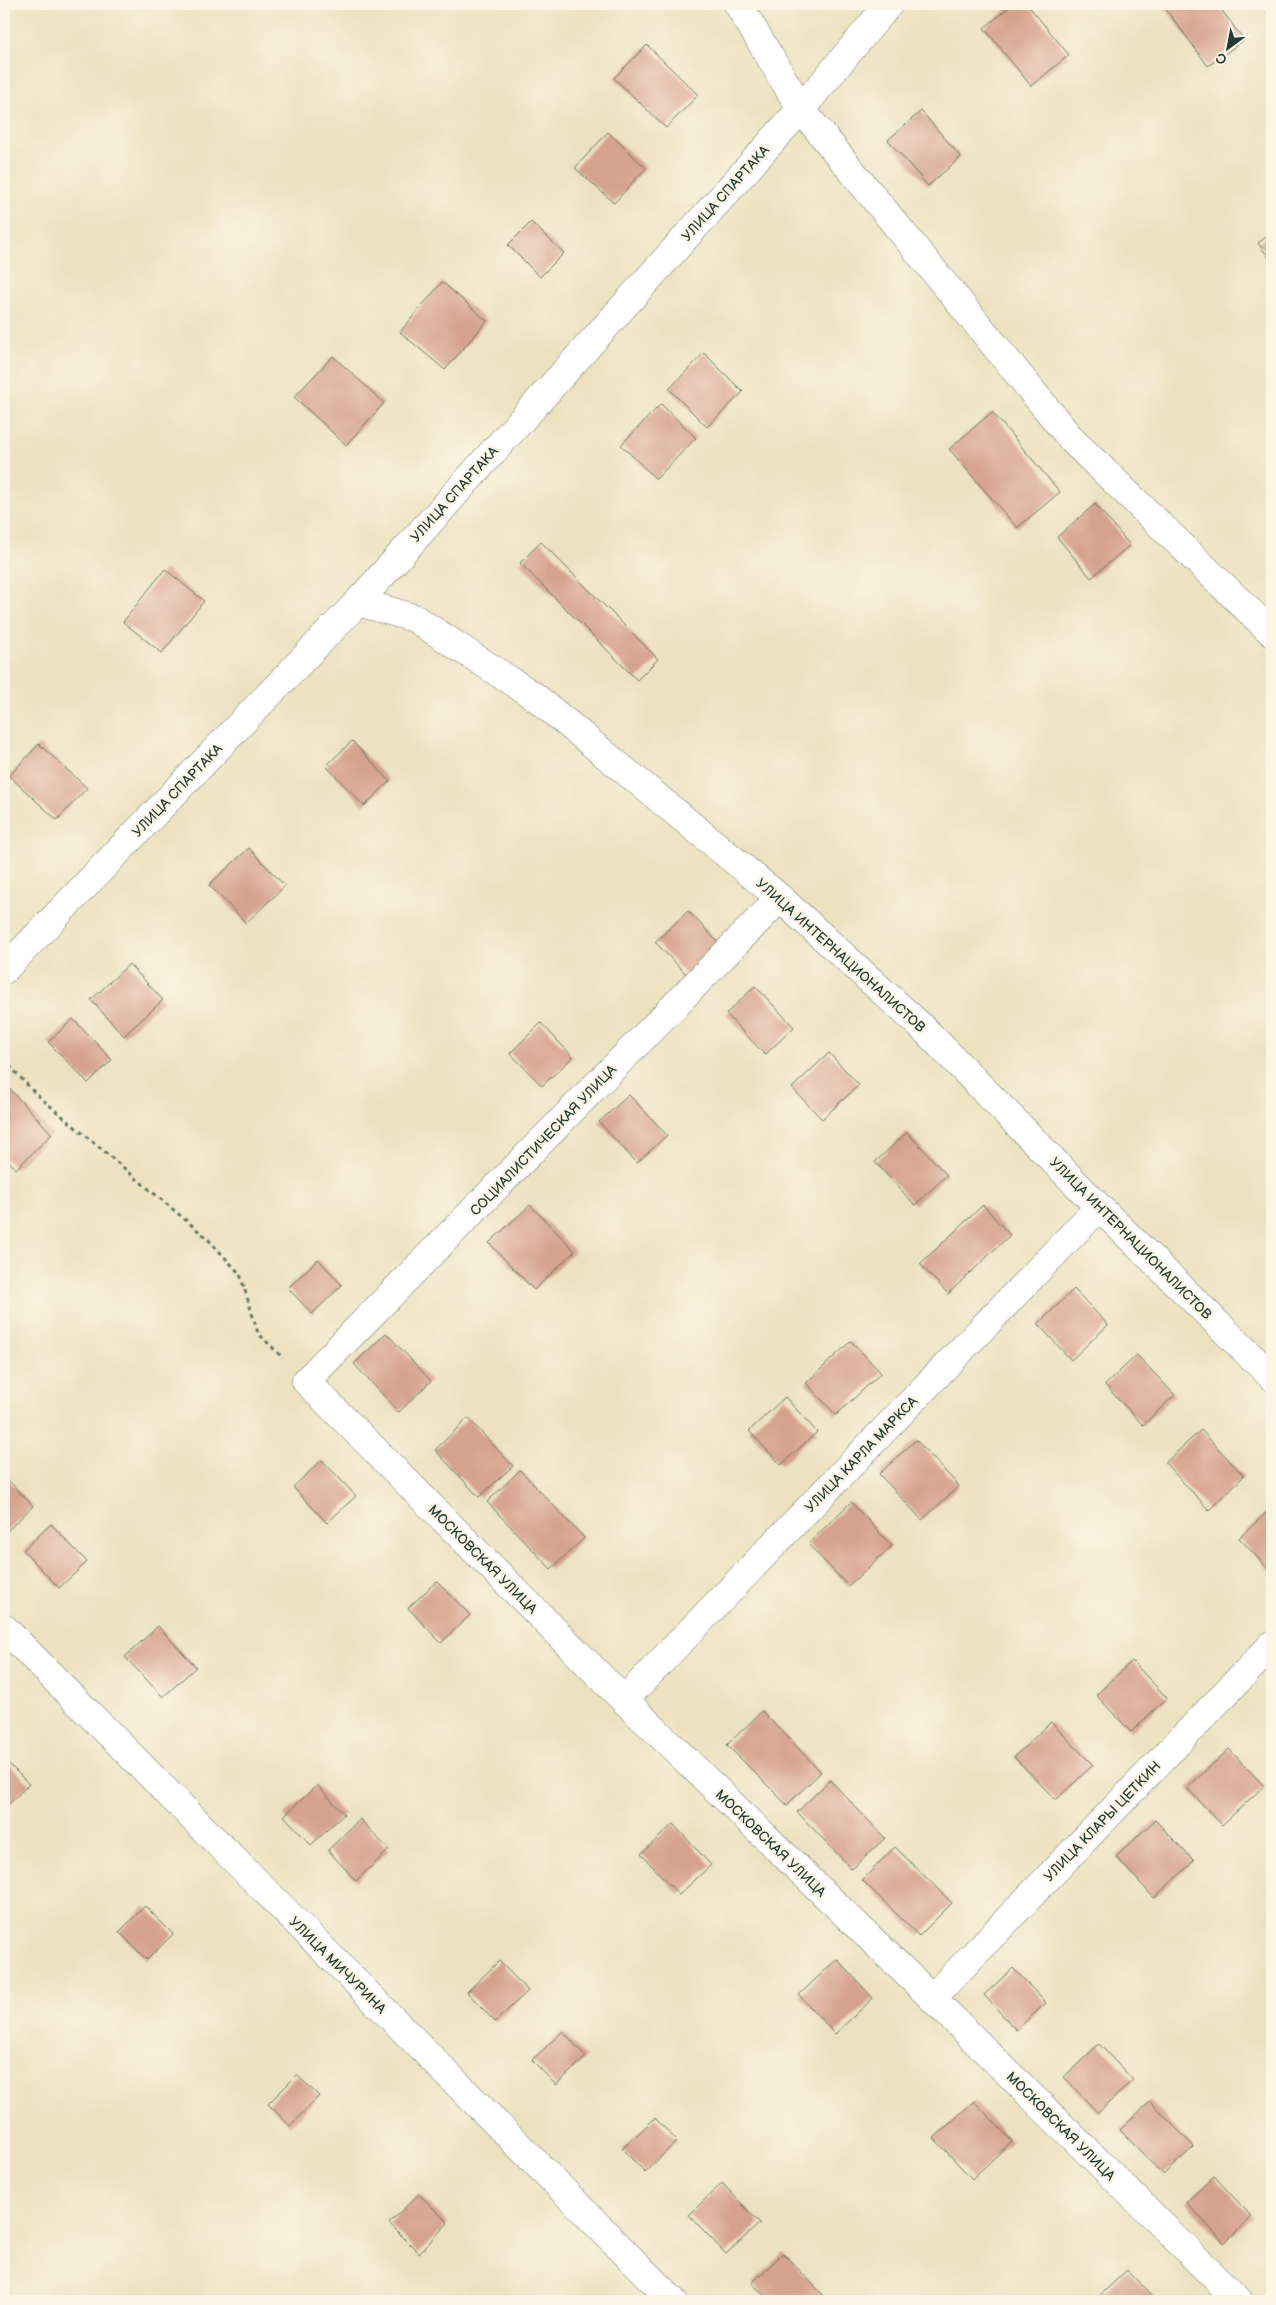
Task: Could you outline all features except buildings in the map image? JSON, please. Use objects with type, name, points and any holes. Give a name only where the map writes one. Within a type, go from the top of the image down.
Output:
[{"type":"street","points":[[738,4],[801,108],[1073,441],[1272,633]]},
{"type":"street","name":"УЛИЦА СПАРТАКА","points":[[4,970],[358,602],[801,108],[889,4]]},
{"type":"street","name":"УЛИЦА ИНТЕРНАЦИОНАЛИСТОВ","points":[[358,602],[414,618],[534,696],[780,898],[924,1030],[1099,1207],[1272,1377]]},
{"type":"street","name":"СОЦИАЛИСТИЧЕСКАЯ УЛИЦА","points":[[306,1382],[780,898]]},
{"type":"street","name":"УЛИЦА КАРЛА МАРКСА","points":[[624,1700],[1099,1207]]},
{"type":"street","name":"МОСКОВСКАЯ УЛИЦА","points":[[306,1382],[624,1700],[932,1998],[1239,2301]]},
{"type":"street","name":"УЛИЦА МИЧУРИНА","points":[[4,1628],[673,2301]]},
{"type":"street","name":"УЛИЦА КЛАРЫ ЦЕТКИН","points":[[932,1998],[1272,1645]]},
{"type":"path","points":[[4,1060],[36,1094],[207,1238],[240,1274],[258,1333],[306,1382]]}]
